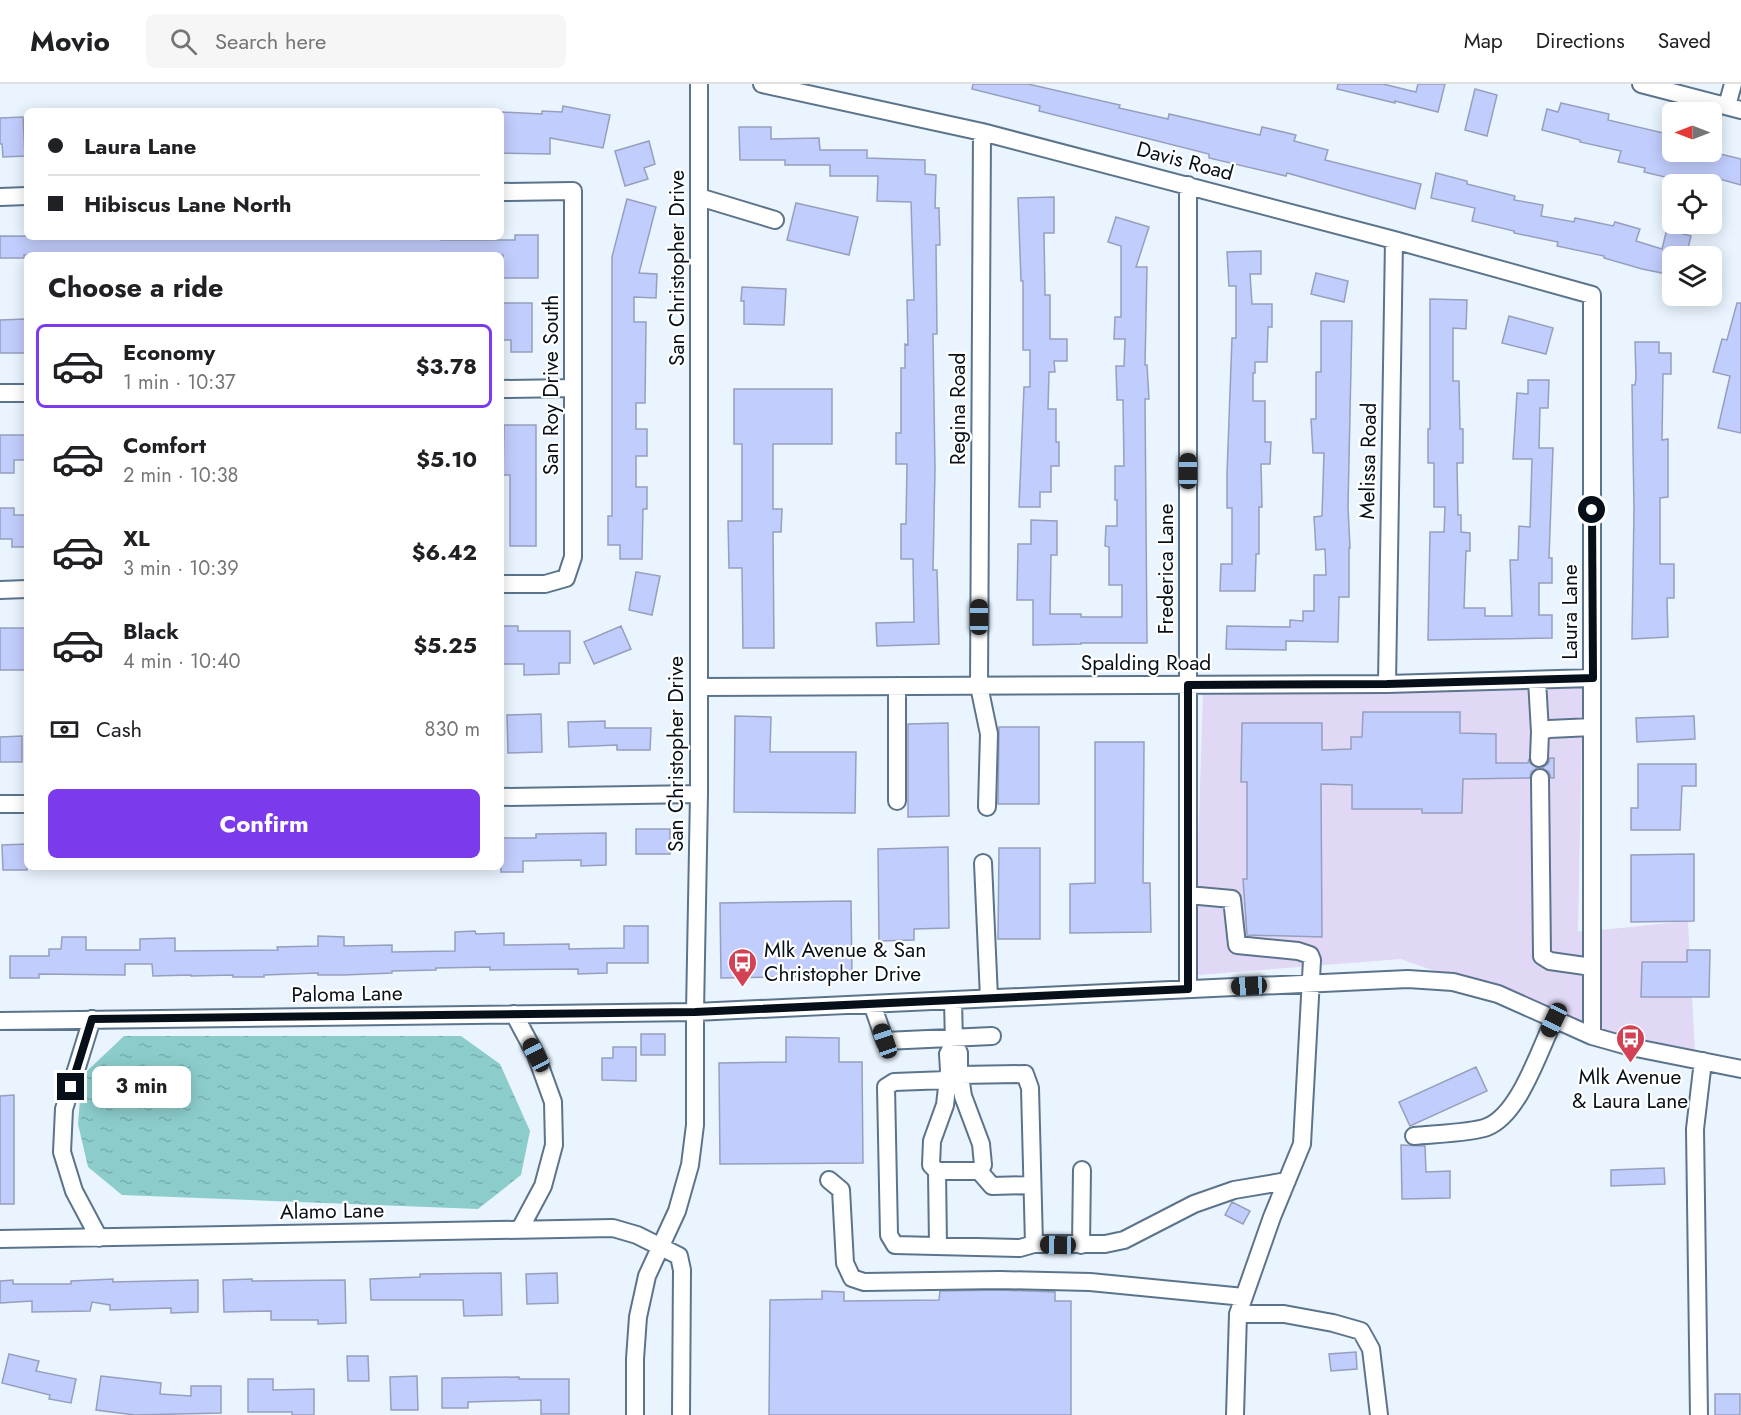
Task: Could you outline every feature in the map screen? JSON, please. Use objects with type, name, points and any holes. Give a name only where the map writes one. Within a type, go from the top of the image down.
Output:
[{"type":"street","name":"San Christopher Drive","points":[[634,1415],[638,1317],[647,1276],[677,1211],[690,1165],[695,1125],[700,687],[699,84]]},
{"type":"street","name":"Davis Road","points":[[762,84],[982,132],[1394,240],[1592,295]]},
{"type":"street","points":[[1641,84],[1734,108],[1733,84]]},
{"type":"street","name":"Regina Road","points":[[982,132],[979,686],[989,734],[987,807]]},
{"type":"street","name":"Frederica Lane","points":[[1188,185],[1188,989]]},
{"type":"street","name":"San Roy Drive South","points":[[504,192],[573,191],[573,557],[566,578],[545,584],[504,584]]},
{"type":"street","points":[[0,197],[24,196]]},
{"type":"street","points":[[699,197],[775,220]]},
{"type":"street","name":"Melissa Road","points":[[1387,684],[1394,240]]},
{"type":"street","name":"Laura Lane","points":[[1592,295],[1592,1036]]},
{"type":"street","points":[[504,389],[573,388]]},
{"type":"street","points":[[0,393],[24,393]]},
{"type":"street","points":[[0,590],[24,589]]},
{"type":"street","name":"Spalding Road","points":[[700,687],[1387,684],[1593,678]]},
{"type":"street","points":[[1537,680],[1539,758]]},
{"type":"street","points":[[897,686],[897,801]]},
{"type":"street","points":[[1540,732],[1549,729],[1592,728]]},
{"type":"street","points":[[1540,778],[1542,956],[1550,961],[1592,967]]},
{"type":"street","points":[[504,797],[699,794]]},
{"type":"street","points":[[0,804],[24,804]]},
{"type":"street","points":[[983,863],[989,998]]},
{"type":"street","points":[[1188,896],[1232,899],[1237,945],[1298,951],[1311,957],[1302,1144],[1239,1314],[1235,1415]]},
{"type":"street","name":"Paloma Lane","points":[[0,1021],[695,1012],[1408,979],[1453,982],[1498,994],[1592,1036],[1631,1047],[1741,1069]]},
{"type":"street","points":[[953,1000],[954,1041],[948,1054],[953,1077],[963,1096],[981,1144],[982,1165],[979,1171]]},
{"type":"street","points":[[873,1004],[885,1041],[954,1041],[992,1036]]},
{"type":"street","points":[[514,1014],[536,1055],[553,1102],[554,1145],[543,1186],[520,1229]]},
{"type":"street","points":[[92,1019],[64,1109],[62,1152],[74,1191],[99,1238]]},
{"type":"street","points":[[1414,1136],[1485,1128],[1498,1121],[1516,1102],[1554,1020]]},
{"type":"street","points":[[1699,1415],[1695,1129],[1702,1061]]},
{"type":"street","points":[[1034,1244],[1030,1088],[1025,1074],[894,1082],[886,1087],[889,1235],[895,1245],[1020,1248],[1034,1244],[1105,1244],[1124,1240],[1194,1204],[1234,1190],[1287,1181]]},
{"type":"street","points":[[938,1246],[937,1171],[931,1165],[932,1141],[953,1077]]},
{"type":"street","points":[[1081,1245],[1082,1170]]},
{"type":"street","points":[[937,1171],[979,1171],[992,1186],[1032,1185]]},
{"type":"street","points":[[829,1180],[841,1190],[845,1263],[852,1278],[864,1282],[1000,1280],[1090,1282],[1245,1297]]},
{"type":"street","name":"Alamo Lane","points":[[0,1239],[613,1228],[661,1245]]},
{"type":"street","points":[[661,1245],[679,1256],[682,1270],[681,1415]]},
{"type":"street","points":[[1239,1314],[1284,1314],[1361,1331],[1371,1349],[1379,1415]]},
{"type":"shaded area","points":[[1583,687],[1578,931],[1582,931],[1582,1023],[1501,986],[1456,974],[1440,973],[1401,959],[1198,975],[1198,848],[1203,693],[1396,693]]},
{"type":"shaded area","points":[[1688,921],[1695,1051],[1601,1030],[1601,930]]},
{"type":"water","points":[[124,1036],[461,1036],[500,1064],[530,1131],[521,1175],[478,1209],[122,1195],[88,1167],[78,1124],[81,1087],[86,1072]]},
{"type":"building","points":[[973,84],[1028,84],[1120,105],[1119,108],[1168,119],[1169,114],[1260,135],[1262,127],[1296,135],[1294,141],[1328,150],[1325,160],[1421,184],[1415,209],[1287,173],[1286,176],[1209,158],[1209,154],[1039,111],[1040,106],[972,89]]},
{"type":"building","points":[[1338,84],[1383,84],[1416,92],[1418,84],[1445,84],[1438,112],[1337,89]]},
{"type":"building","points":[[1475,89],[1497,95],[1487,136],[1465,130]]},
{"type":"building","points":[[1561,103],[1609,114],[1608,120],[1662,133],[1662,162],[1722,162],[1722,154],[1741,159],[1741,185],[1722,180],[1722,174],[1662,174],[1662,176],[1644,172],[1645,168],[1618,162],[1621,151],[1580,142],[1580,140],[1542,130],[1547,109],[1558,112]]},
{"type":"building","points":[[563,106],[610,115],[603,148],[550,138],[550,154],[504,153],[504,112],[542,114],[542,111],[562,112]]},
{"type":"building","points":[[23,117],[24,156],[3,157],[2,144],[0,144],[0,118]]},
{"type":"building","points":[[739,127],[771,127],[771,139],[819,138],[820,150],[867,150],[867,158],[925,160],[925,174],[936,175],[935,208],[939,208],[940,245],[936,245],[937,334],[933,334],[935,469],[933,570],[937,570],[939,644],[877,646],[876,623],[914,622],[913,559],[901,559],[901,524],[906,524],[907,464],[896,464],[896,433],[901,433],[901,368],[905,368],[905,344],[908,345],[907,300],[914,300],[911,202],[877,201],[878,176],[830,176],[830,165],[785,165],[785,160],[740,160]]},
{"type":"building","points":[[649,141],[655,164],[644,168],[648,179],[625,186],[615,151]]},
{"type":"building","points":[[1436,173],[1467,181],[1467,184],[1515,196],[1514,200],[1543,205],[1541,216],[1574,222],[1575,218],[1613,226],[1615,222],[1640,229],[1636,241],[1662,249],[1662,273],[1604,258],[1604,256],[1557,246],[1558,242],[1472,221],[1475,208],[1431,198]]},
{"type":"building","points":[[1054,197],[1054,233],[1044,233],[1045,295],[1050,295],[1050,339],[1067,339],[1067,361],[1054,361],[1055,372],[1049,372],[1048,409],[1056,409],[1059,466],[1051,466],[1051,492],[1040,492],[1040,507],[1019,507],[1024,387],[1030,387],[1030,350],[1023,350],[1023,281],[1021,281],[1018,198]]},
{"type":"building","points":[[627,199],[656,207],[639,273],[657,274],[656,298],[634,297],[634,322],[646,322],[645,403],[636,403],[636,429],[647,429],[647,456],[636,456],[636,487],[647,487],[647,509],[643,509],[642,559],[620,559],[620,545],[608,545],[608,516],[612,516],[612,257]]},
{"type":"building","points":[[796,203],[858,217],[849,255],[787,240]]},
{"type":"building","points":[[1116,217],[1149,227],[1136,267],[1147,267],[1145,365],[1147,365],[1149,399],[1145,399],[1147,643],[1033,645],[1033,600],[1017,600],[1018,544],[1031,544],[1031,520],[1057,521],[1057,555],[1051,555],[1050,614],[1122,617],[1122,585],[1109,585],[1109,547],[1105,546],[1106,526],[1117,526],[1115,466],[1124,466],[1123,400],[1117,400],[1116,366],[1124,366],[1125,339],[1114,339],[1115,317],[1121,317],[1121,246],[1108,242]]},
{"type":"building","points":[[1666,234],[1691,236],[1688,246],[1663,246]]},
{"type":"building","points":[[515,235],[538,235],[538,278],[504,278],[504,252],[24,252],[24,258],[0,258],[0,236],[24,236],[24,240],[515,240]]},
{"type":"building","points":[[1261,251],[1261,274],[1250,274],[1252,304],[1272,304],[1272,327],[1268,327],[1267,362],[1255,362],[1253,401],[1265,401],[1265,442],[1271,442],[1270,464],[1261,464],[1262,507],[1259,507],[1259,554],[1256,554],[1255,591],[1220,591],[1221,564],[1232,564],[1232,508],[1227,508],[1227,474],[1232,338],[1236,338],[1236,286],[1229,286],[1227,252]]},
{"type":"building","points":[[1316,273],[1348,281],[1344,302],[1311,294]]},
{"type":"building","points":[[742,287],[786,289],[784,325],[744,324]]},
{"type":"building","points":[[1430,299],[1467,300],[1466,329],[1453,328],[1453,381],[1459,381],[1460,429],[1463,429],[1463,463],[1457,463],[1458,515],[1461,515],[1461,532],[1470,533],[1470,551],[1466,551],[1464,608],[1485,608],[1485,616],[1512,616],[1510,560],[1518,560],[1519,526],[1530,527],[1532,459],[1513,459],[1517,393],[1528,394],[1528,380],[1549,380],[1548,408],[1540,408],[1539,448],[1553,448],[1549,558],[1552,558],[1552,583],[1539,583],[1539,615],[1552,615],[1552,638],[1428,640],[1430,532],[1444,532],[1445,507],[1434,507],[1434,463],[1428,463]]},
{"type":"building","points":[[504,303],[532,303],[532,352],[511,352],[511,340],[504,340]]},
{"type":"building","points":[[1737,303],[1741,303],[1741,433],[1718,428],[1730,376],[1713,372],[1722,339],[1727,340]]},
{"type":"building","points":[[1509,316],[1553,328],[1546,354],[1502,343]]},
{"type":"building","points":[[24,319],[24,353],[0,353],[0,320]]},
{"type":"building","points":[[1321,321],[1352,321],[1348,507],[1349,597],[1339,597],[1338,642],[1286,641],[1286,650],[1226,649],[1227,626],[1290,627],[1290,620],[1303,621],[1303,611],[1314,611],[1314,575],[1326,575],[1325,549],[1316,550],[1314,517],[1322,516],[1324,453],[1313,453],[1311,419],[1316,419],[1316,372],[1321,372]]},
{"type":"building","points":[[1635,342],[1659,342],[1659,353],[1671,353],[1671,374],[1663,374],[1662,440],[1668,439],[1668,497],[1660,498],[1660,564],[1674,564],[1674,598],[1667,598],[1668,637],[1632,639],[1634,510],[1632,385],[1635,385],[1636,378]]},
{"type":"building","points":[[734,389],[832,389],[832,444],[773,444],[773,509],[782,509],[781,532],[773,532],[774,648],[743,648],[742,568],[729,568],[728,521],[742,521],[742,444],[734,444]]},
{"type":"building","points":[[504,425],[536,425],[536,546],[510,546],[510,475],[504,475]]},
{"type":"building","points":[[0,435],[24,435],[24,460],[14,460],[14,473],[0,473]]},
{"type":"building","points":[[0,508],[14,508],[14,515],[24,515],[24,547],[12,547],[12,539],[0,539]]},
{"type":"building","points":[[636,572],[660,576],[652,615],[629,610]]},
{"type":"building","points":[[504,626],[518,626],[518,631],[570,631],[570,663],[559,663],[559,674],[524,675],[524,664],[504,664]]},
{"type":"building","points":[[621,626],[631,649],[594,664],[584,642]]},
{"type":"building","points":[[0,628],[24,628],[24,670],[0,670]]},
{"type":"building","points":[[1363,712],[1460,712],[1460,733],[1496,734],[1496,763],[1528,763],[1529,759],[1530,763],[1537,768],[1531,772],[1530,778],[1463,779],[1462,813],[1422,813],[1422,809],[1352,809],[1352,785],[1321,784],[1322,937],[1247,935],[1243,879],[1247,879],[1247,782],[1241,782],[1242,723],[1322,723],[1322,750],[1351,749],[1351,737],[1362,737]]},
{"type":"building","points":[[541,714],[542,752],[508,753],[507,715]]},
{"type":"building","points":[[735,716],[771,717],[770,752],[856,752],[855,813],[734,812]]},
{"type":"building","points":[[1694,716],[1695,739],[1637,742],[1636,718]]},
{"type":"building","points":[[605,721],[605,728],[651,728],[650,750],[617,750],[617,745],[569,747],[568,722]]},
{"type":"building","points":[[948,723],[949,816],[908,817],[908,724]]},
{"type":"building","points":[[999,727],[1039,727],[1039,804],[998,804]]},
{"type":"building","points":[[22,736],[22,762],[0,762],[0,737]]},
{"type":"building","points":[[1095,742],[1144,742],[1143,883],[1150,883],[1151,932],[1070,933],[1070,884],[1095,883]]},
{"type":"building","points":[[1550,758],[1554,758],[1554,778],[1551,778],[1549,772],[1542,768],[1548,764]]},
{"type":"building","points":[[1638,764],[1696,764],[1696,786],[1682,786],[1680,830],[1631,830],[1631,808],[1638,808]]},
{"type":"building","points":[[636,829],[670,829],[670,854],[636,854]]},
{"type":"building","points":[[606,833],[606,865],[581,866],[581,860],[523,861],[523,872],[501,872],[504,870],[504,838],[536,838],[536,834]]},
{"type":"building","points":[[24,844],[24,870],[3,870],[2,845]]},
{"type":"building","points":[[948,847],[949,928],[914,929],[914,940],[879,941],[878,849]]},
{"type":"building","points":[[999,848],[1040,848],[1040,939],[998,939]]},
{"type":"building","points":[[1694,854],[1694,921],[1631,922],[1631,855]]},
{"type":"building","points":[[851,901],[852,976],[721,978],[720,903]]},
{"type":"building","points":[[624,926],[648,926],[648,963],[607,963],[607,973],[578,974],[578,969],[490,970],[490,967],[436,968],[436,970],[344,975],[318,975],[318,973],[264,975],[264,977],[153,976],[152,964],[125,964],[125,975],[39,974],[39,978],[10,978],[10,956],[49,956],[49,949],[61,949],[62,937],[86,937],[86,950],[140,950],[140,939],[175,938],[175,951],[278,950],[277,947],[318,946],[318,936],[344,937],[344,946],[392,945],[392,952],[455,951],[455,932],[475,931],[476,934],[504,933],[504,945],[569,944],[569,949],[624,948]]},
{"type":"building","points":[[1687,950],[1710,950],[1709,997],[1641,997],[1642,962],[1687,962]]},
{"type":"building","points":[[641,1034],[665,1034],[665,1055],[641,1055]]},
{"type":"building","points":[[786,1037],[839,1038],[839,1062],[862,1062],[863,1163],[720,1164],[719,1063],[786,1062]]},
{"type":"building","points":[[613,1047],[636,1047],[636,1081],[602,1080],[602,1058],[613,1058]]},
{"type":"building","points":[[1476,1067],[1487,1091],[1410,1126],[1399,1102]]},
{"type":"building","points":[[14,1095],[14,1204],[0,1204],[0,1096]]},
{"type":"building","points":[[1401,1145],[1425,1146],[1426,1172],[1450,1171],[1450,1198],[1402,1199]]},
{"type":"building","points":[[1664,1168],[1665,1184],[1611,1186],[1611,1170]]},
{"type":"building","points":[[1232,1202],[1250,1211],[1243,1224],[1225,1215]]},
{"type":"building","points":[[501,1273],[502,1315],[464,1316],[463,1300],[371,1300],[370,1279],[420,1277],[420,1274]]},
{"type":"building","points":[[557,1273],[558,1303],[527,1304],[526,1274]]},
{"type":"building","points":[[113,1279],[113,1282],[198,1280],[198,1312],[171,1313],[171,1308],[110,1310],[110,1305],[92,1302],[90,1311],[32,1312],[32,1301],[0,1303],[0,1281],[13,1280],[13,1284],[71,1284],[71,1281]]},
{"type":"building","points":[[252,1279],[252,1281],[345,1280],[346,1323],[318,1324],[318,1320],[271,1320],[271,1311],[224,1312],[223,1280]]},
{"type":"building","points":[[822,1291],[844,1292],[844,1301],[939,1300],[940,1291],[1055,1292],[1055,1301],[1071,1301],[1071,1415],[769,1415],[770,1300],[822,1299]]},
{"type":"building","points":[[1356,1352],[1357,1369],[1331,1371],[1329,1354]]},
{"type":"building","points":[[9,1354],[39,1361],[36,1371],[76,1379],[71,1403],[49,1399],[50,1395],[2,1383]]},
{"type":"building","points":[[347,1356],[368,1356],[369,1381],[348,1381]]},
{"type":"building","points":[[101,1376],[161,1383],[160,1394],[191,1396],[191,1386],[221,1386],[221,1413],[135,1415],[96,1410]]},
{"type":"building","points":[[417,1376],[418,1410],[391,1410],[390,1377]]},
{"type":"building","points":[[519,1377],[519,1379],[569,1379],[569,1414],[541,1414],[541,1400],[468,1402],[468,1408],[442,1408],[442,1378]]},
{"type":"building","points":[[248,1379],[273,1379],[273,1390],[314,1389],[314,1415],[292,1415],[292,1412],[248,1412]]},
{"type":"building","points":[[1715,1394],[1740,1394],[1740,1415],[1715,1415]]},
{"type":"place","name":"Mlk Avenue & San Christopher Drive","points":[[743,988]]},
{"type":"place","name":"Mlk Avenue & Laura Lane","points":[[1630,1064]]},
{"type":"route","points":[[71,1087],[92,1019],[695,1012],[1188,989],[1188,685],[1387,684],[1593,678],[1592,510]]}]
